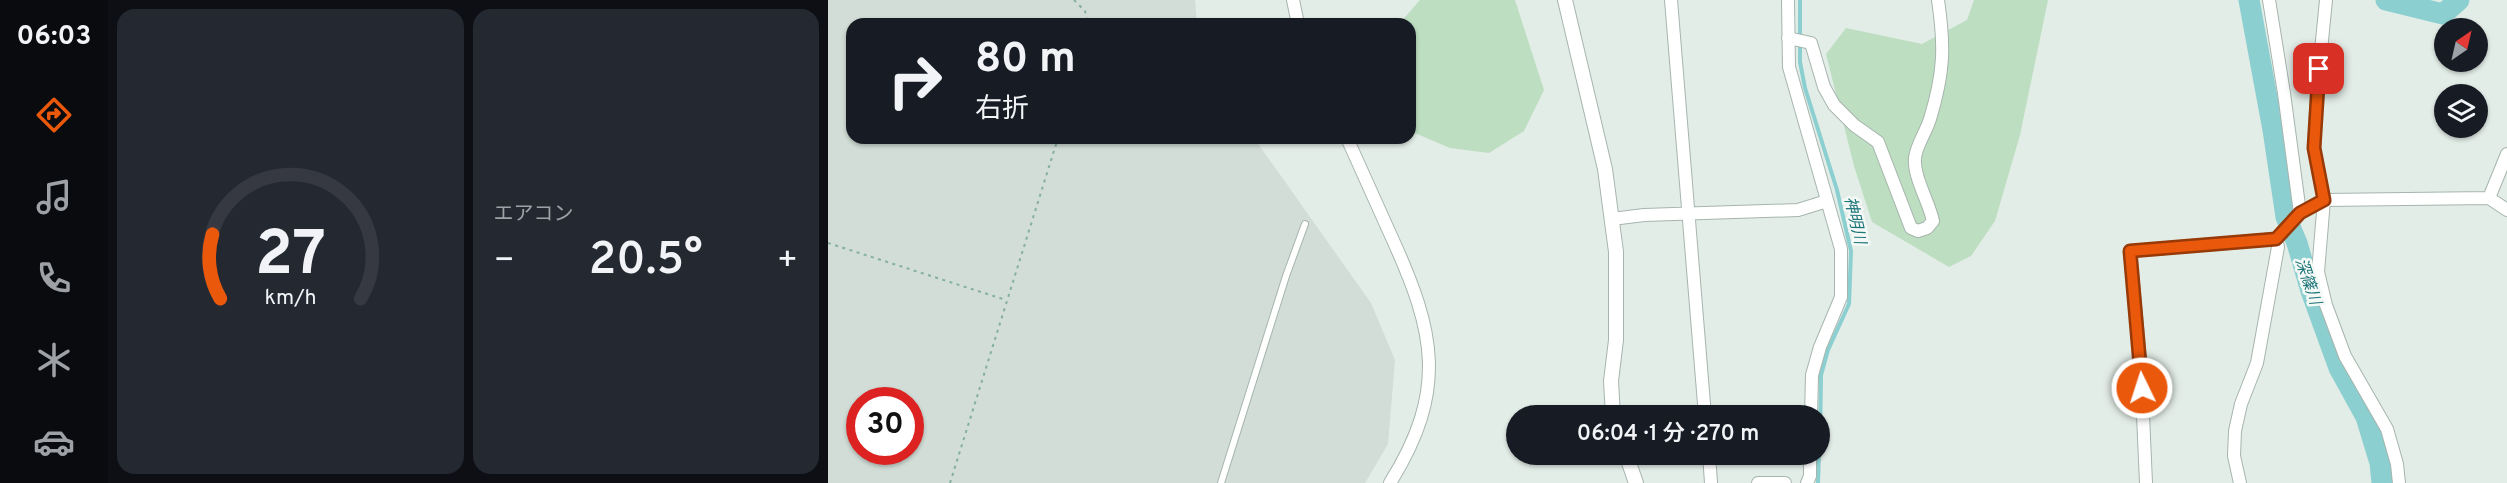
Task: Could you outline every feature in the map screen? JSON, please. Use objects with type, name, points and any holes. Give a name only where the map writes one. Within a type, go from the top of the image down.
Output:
[{"type":"street","points":[[1293,0],[1297,18]]},
{"type":"street","points":[[1565,0],[1605,169],[1612,219],[1617,291],[1611,381],[1612,405]]},
{"type":"street","points":[[1671,0],[1703,405]]},
{"type":"street","points":[[1788,0],[1795,40],[1789,67],[1842,249],[1841,297],[1820,347],[1812,375],[1811,405]]},
{"type":"street","points":[[1795,40],[1811,43],[1824,87],[1834,105],[1854,126],[1878,142],[1911,228],[1918,231],[1927,228],[1933,221],[1916,170],[1915,157],[1931,116],[1943,64],[1943,36],[1938,0]]},
{"type":"street","points":[[2269,0],[2300,213]]},
{"type":"street","points":[[2326,0],[2314,148],[2324,200],[2318,272],[2326,305],[2345,356],[2387,429],[2397,464],[2399,483]]},
{"type":"street","points":[[1350,144],[1412,281],[1427,330],[1430,361],[1428,388],[1421,420],[1400,467],[1390,483]]},
{"type":"street","points":[[2489,198],[2507,154]]},
{"type":"street","points":[[2146,483],[2141,370],[2130,251],[2276,239],[2300,213],[2324,200],[2489,198],[2507,210]]},
{"type":"street","points":[[1612,219],[1688,213],[1798,210],[1827,201]]},
{"type":"street","points":[[2240,483],[2234,456],[2235,431],[2262,341],[2278,247],[2276,239]]},
{"type":"street","points":[[1630,465],[1636,483]]},
{"type":"street","points":[[1709,465],[1711,483]]},
{"type":"street","points":[[1807,483],[1810,476],[1810,465]]},
{"type":"street","points":[[1758,483],[1785,483]]},
{"type":"lane","points":[[1221,483],[1286,276],[1305,224]]},
{"type":"path","points":[[1074,0],[1085,11],[1087,18]]},
{"type":"path","points":[[950,483],[1056,144]]},
{"type":"path","points":[[828,243],[1006,300]]},
{"type":"shaded area","points":[[828,0],[1195,0],[1196,18],[846,18],[846,144],[1258,144],[1371,303],[1395,360],[1388,444],[1365,483],[828,483]]},
{"type":"green space","points":[[1420,0],[1515,0],[1544,90],[1524,131],[1489,153],[1450,148],[1416,134],[1416,18],[1404,18]]},
{"type":"green space","points":[[1974,0],[2048,0],[2020,135],[1995,221],[1971,256],[1949,267],[1872,222],[1854,166],[1826,54],[1846,28],[1922,44],[1967,20]]},
{"type":"waterway","name":"神明川","points":[[1800,0],[1800,62],[1805,88],[1837,190],[1851,251],[1849,304],[1828,350],[1821,375],[1821,405]]},
{"type":"waterway","name":"深篠川","points":[[2249,0],[2273,130],[2286,217],[2339,368],[2366,417],[2380,463],[2382,483]]},
{"type":"waterway","points":[[2386,0],[2443,14],[2459,0]]},
{"type":"waterway","name":"神明川","points":[[1818,483],[1819,465]]},
{"type":"route","points":[[2142,388],[2130,251],[2276,239],[2300,213],[2324,200],[2314,148],[2319,69]]}]
